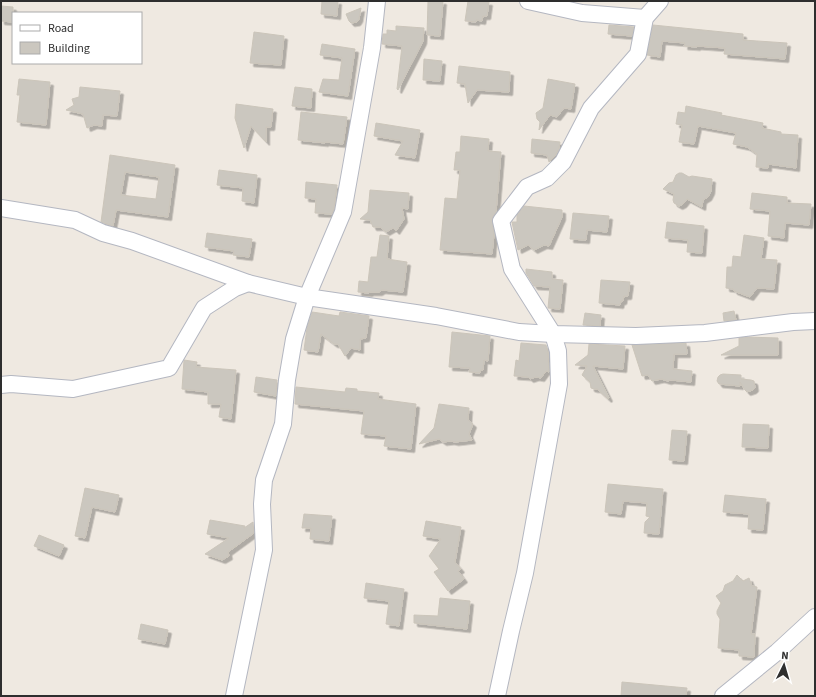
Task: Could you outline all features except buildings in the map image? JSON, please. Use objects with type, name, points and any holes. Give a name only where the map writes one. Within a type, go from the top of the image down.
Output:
[{"type":"street","points":[[234,696],[264,550],[262,504],[264,480],[283,424],[287,380],[294,339],[307,298],[343,212],[372,48],[377,1]]},
{"type":"street","points":[[528,1],[582,13],[645,18]]},
{"type":"street","points":[[497,696],[525,573],[558,384],[558,351],[553,334],[512,269],[501,221],[527,187],[547,178],[563,162],[591,108],[638,54],[645,18],[660,1]]},
{"type":"street","points":[[1,208],[75,220],[103,233],[132,241],[248,283],[307,298],[436,316],[519,332],[636,336],[706,333],[793,322],[815,321]]},
{"type":"street","points":[[1,385],[11,384],[73,389],[169,368],[204,308],[235,288],[248,283]]},
{"type":"street","points":[[723,696],[777,652],[815,616]]}]
